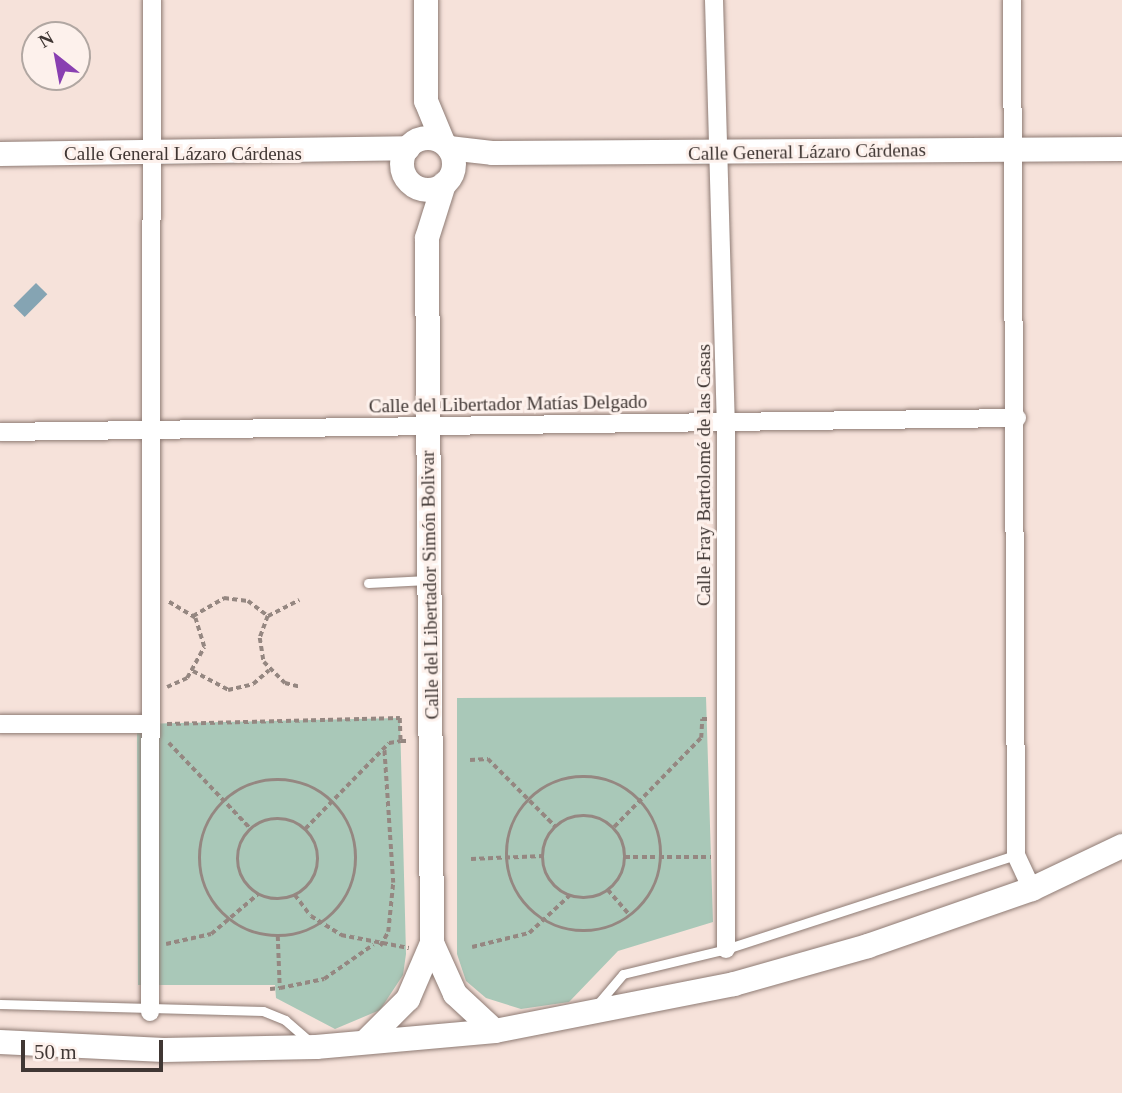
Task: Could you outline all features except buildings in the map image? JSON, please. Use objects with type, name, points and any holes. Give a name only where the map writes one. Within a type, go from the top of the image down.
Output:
[{"type":"main road","points":[[426,0],[428,108],[447,161]]},
{"type":"main road","points":[[409,161],[428,108]]},
{"type":"main road","name":"Calle General Lázaro Cárdenas","points":[[447,161],[492,153],[1122,149]]},
{"type":"main road","name":"Calle General Lázaro Cárdenas","points":[[0,154],[365,153],[409,161]]},
{"type":"main road","points":[[409,161],[428,190],[447,161]]},
{"type":"main road","points":[[409,161],[447,161]]},
{"type":"main road","name":"Calle del Libertador Simón Bolivar","points":[[365,1042],[408,999],[421,946],[432,741],[428,226],[409,161]]},
{"type":"main road","name":"Calle del Libertador Simón Bolivar","points":[[428,226],[447,161]]},
{"type":"main road","points":[[0,1042],[164,1050],[316,1047],[495,1031],[734,984],[1032,889],[1122,846]]},
{"type":"main road","name":"Calle del Libertador Simón Bolivar","points":[[421,946],[455,994],[495,1031]]},
{"type":"street","points":[[150,1012],[152,0]]},
{"type":"street","name":"Calle Fray Bartolomé de las Casas","points":[[715,0],[726,422],[726,949]]},
{"type":"street","points":[[1012,0],[1017,418],[1016,855],[1032,889]]},
{"type":"street","name":"Calle del Libertador Matías Delgado","points":[[0,432],[1017,418]]},
{"type":"street","points":[[0,724],[151,724]]},
{"type":"lane","points":[[368,583],[430,580]]},
{"type":"lane","points":[[590,1014],[623,974],[726,949],[1016,855]]},
{"type":"lane","points":[[0,1004],[150,1012],[263,1011],[285,1020],[316,1047]]},
{"type":"path","points":[[192,616],[224,598],[248,601],[268,616]]},
{"type":"path","points":[[299,600],[268,616],[259,652],[269,670],[301,687]]},
{"type":"path","points":[[151,601],[174,603],[192,616],[204,647],[192,671],[177,684],[151,689]]},
{"type":"path","points":[[192,671],[228,690],[253,684],[269,670]]},
{"type":"path","points":[[151,724],[400,718],[401,741]]},
{"type":"path","points":[[614,827],[701,738],[702,719],[726,719]]},
{"type":"path","points":[[151,724],[251,829]]},
{"type":"path","points":[[305,829],[384,747],[401,741],[432,741]]},
{"type":"path","points":[[380,946],[388,932],[393,883],[384,747]]},
{"type":"path","points":[[470,760],[488,759],[556,827]]},
{"type":"path","points":[[594,778],[640,800],[657,827],[662,857],[654,888],[631,915],[592,931],[546,922],[519,895],[507,858],[512,827],[529,800],[559,782],[594,778]]},
{"type":"path","points":[[271,780],[308,786],[332,801],[349,824],[357,860],[347,897],[321,924],[278,936],[232,923],[207,892],[200,859],[210,820],[225,802],[271,780]]},
{"type":"path","points":[[589,816],[614,827],[625,857],[620,878],[608,890],[587,898],[570,895],[551,882],[543,856],[556,827],[589,816]]},
{"type":"path","points":[[258,894],[238,867],[251,829],[275,819],[305,829],[316,844],[317,870],[295,895]]},
{"type":"path","points":[[471,859],[543,856]]},
{"type":"path","points":[[625,857],[726,857]]},
{"type":"path","points":[[608,890],[631,915]]},
{"type":"path","points":[[150,946],[189,941],[232,923],[258,894],[295,895],[321,924],[373,945],[421,946]]},
{"type":"path","points":[[472,947],[508,942],[546,922],[570,895]]},
{"type":"path","points":[[278,936],[280,988]]},
{"type":"path","points":[[270,989],[324,979],[373,945]]},
{"type":"green space","points":[[706,697],[713,922],[618,951],[569,1002],[521,1009],[486,998],[466,981],[457,954],[457,698]]},
{"type":"green space","points":[[400,718],[406,954],[403,975],[380,1010],[335,1029],[276,998],[275,985],[138,985],[137,724]]},
{"type":"water","points":[[36,283],[47,294],[25,317],[13,306]]}]
